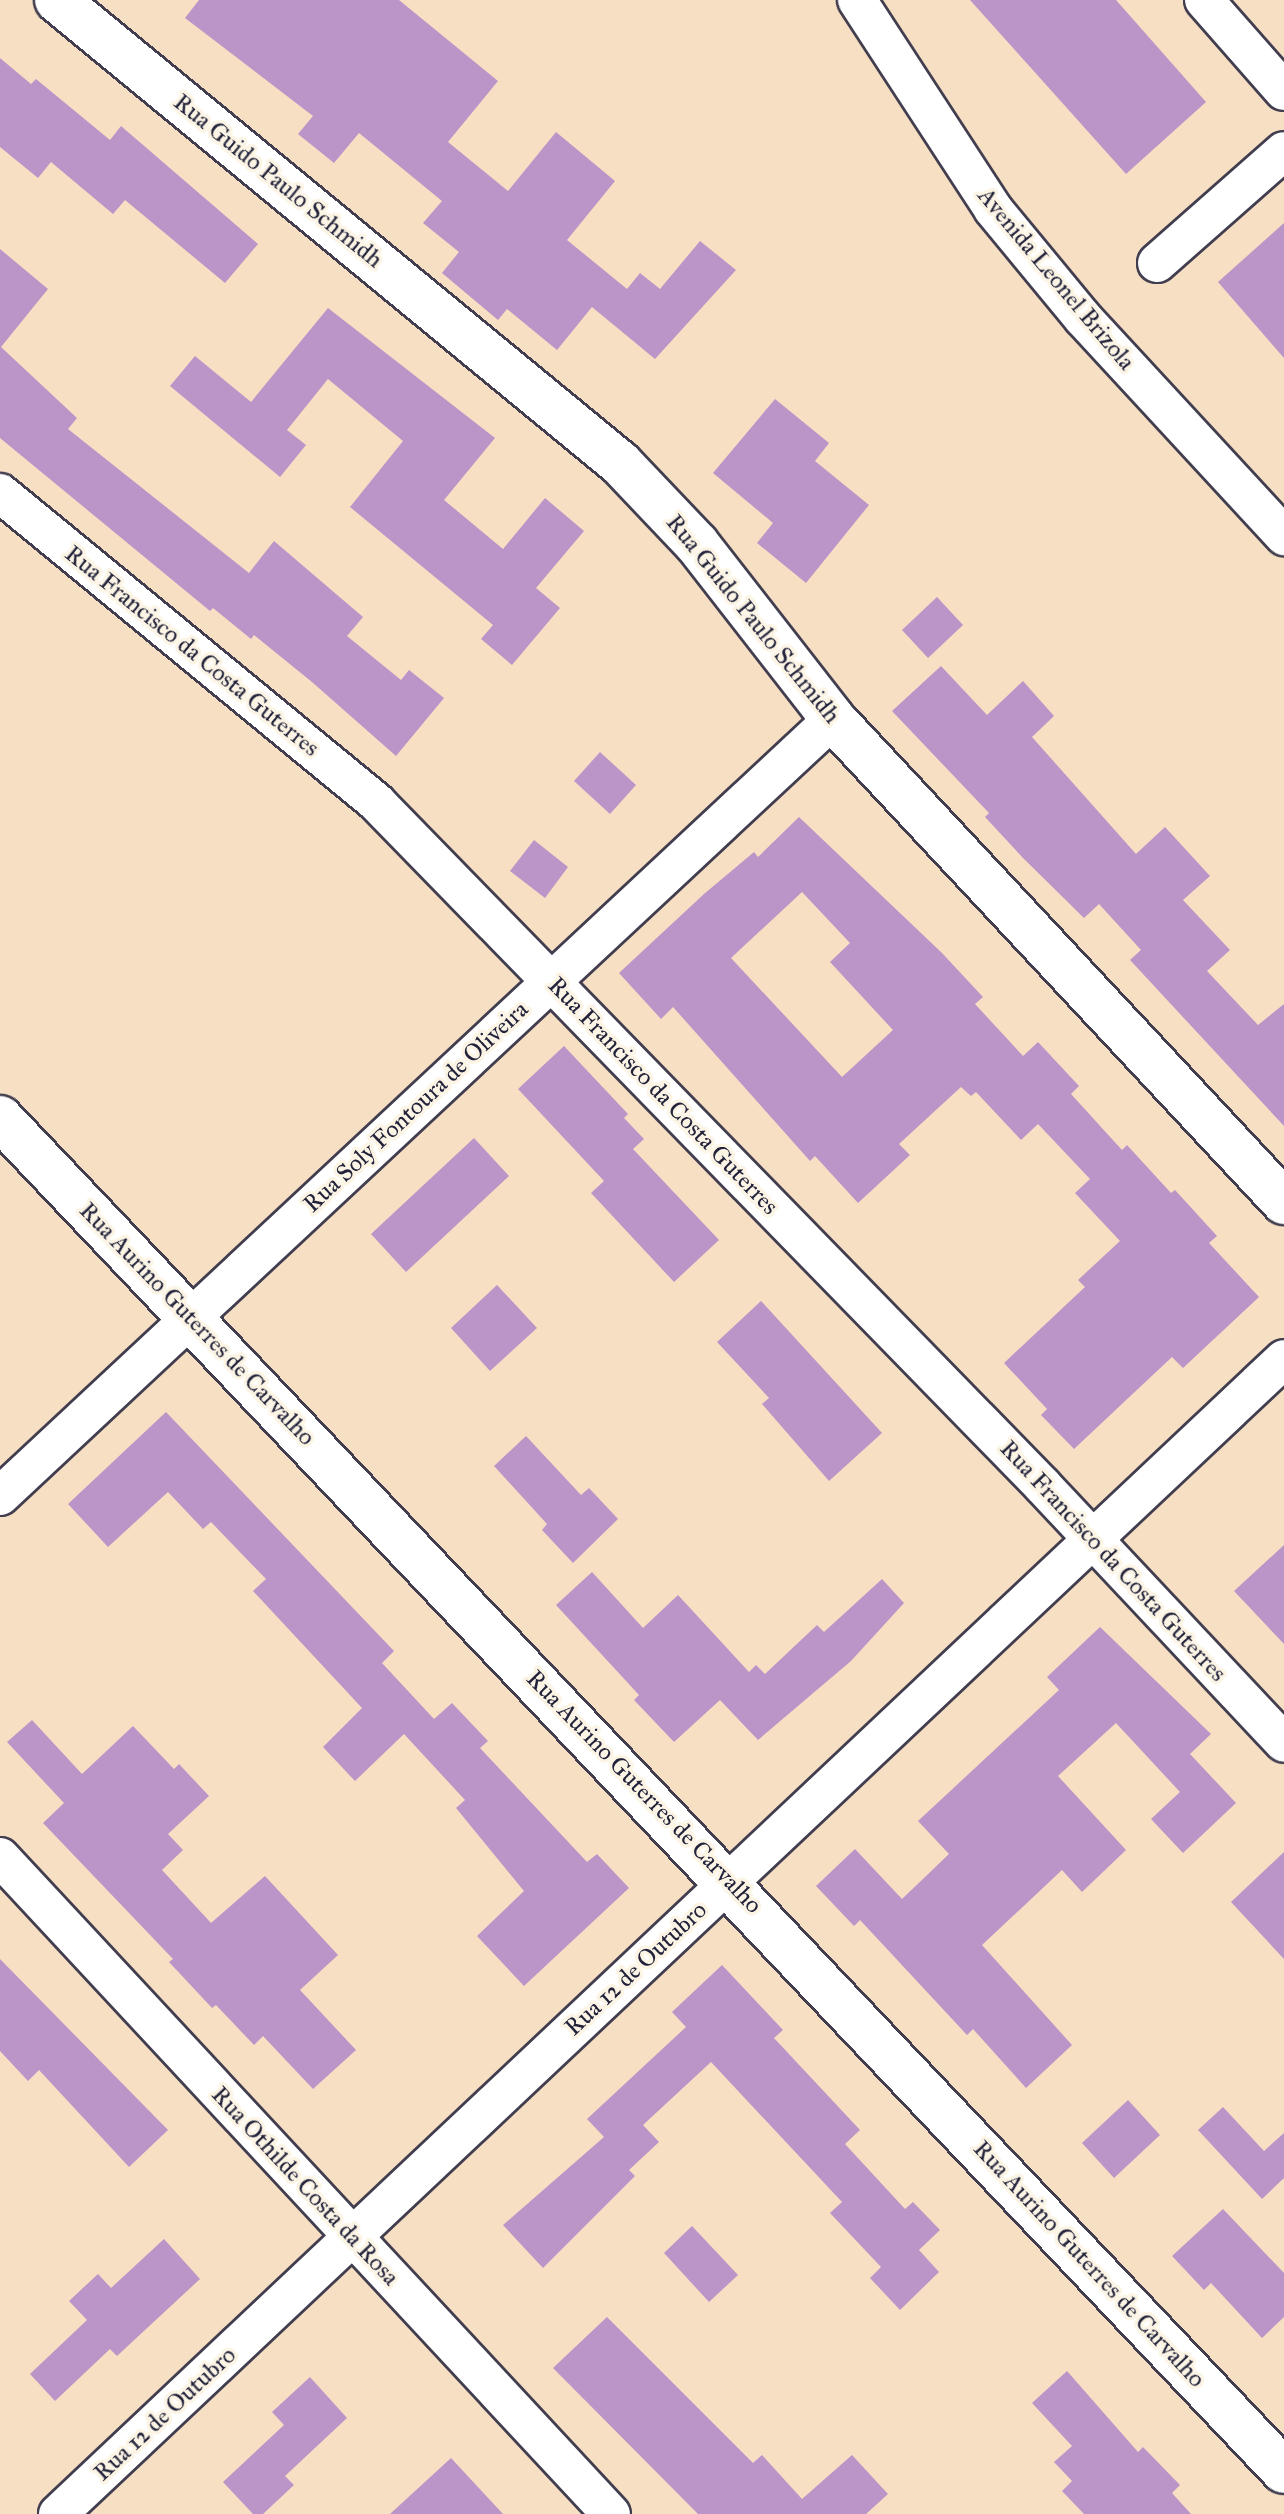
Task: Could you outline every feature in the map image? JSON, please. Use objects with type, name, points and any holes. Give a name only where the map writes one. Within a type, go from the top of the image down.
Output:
[{"type":"street","name":"Rua Guido Paulo Schmidh","points":[[57,0],[621,464],[697,544],[833,719],[1284,1202]]},
{"type":"street","points":[[1204,0],[1284,91]]},
{"type":"street","name":"Avenida Leonel Brizola","points":[[859,1],[993,209],[1083,318],[1284,536]]},
{"type":"street","points":[[1157,263],[1284,151]]},
{"type":"street","name":"Rua Francisco da Costa Guterres","points":[[0,493],[377,803],[1094,1538],[1284,1743]]},
{"type":"street","name":"Rua Soly Fontoura de Oliveira","points":[[0,1496],[833,719]]},
{"type":"street","name":"Rua Aurino Guterres de Carvalho","points":[[0,1118],[730,1881],[1284,2471]]},
{"type":"street","name":"Rua 12 de Outubro","points":[[58,2514],[1284,1359]]},
{"type":"street","name":"Rua Othilde Costa da Rosa","points":[[0,1857],[611,2514]]},
{"type":"building","points":[[199,0],[399,0],[498,81],[448,142],[508,191],[556,132],[615,181],[567,240],[627,289],[640,273],[660,289],[700,241],[736,270],[655,359],[592,307],[557,350],[507,309],[498,320],[442,273],[459,252],[423,223],[442,201],[359,133],[334,163],[298,134],[313,116],[185,18]]},
{"type":"building","points":[[970,0],[1116,0],[1206,102],[1126,174]]},
{"type":"building","points":[[0,58],[31,84],[36,79],[110,140],[121,126],[258,244],[225,283],[125,200],[113,214],[51,162],[38,178],[0,147]]},
{"type":"building","points":[[1284,223],[1284,358],[1218,282]]},
{"type":"building","points":[[0,249],[48,289],[1,347],[77,418],[68,429],[249,573],[274,541],[363,617],[347,636],[401,680],[409,670],[444,698],[396,756],[254,635],[251,639],[213,608],[210,611],[0,438]]},
{"type":"building","points":[[328,308],[495,438],[444,500],[503,549],[545,498],[584,531],[536,588],[560,608],[512,665],[481,639],[493,625],[350,507],[403,441],[328,379],[287,430],[306,445],[280,477],[170,386],[195,356],[251,402]]},
{"type":"building","points":[[775,399],[829,443],[815,461],[869,505],[806,583],[757,543],[773,523],[713,473]]},
{"type":"building","points":[[937,597],[963,625],[928,658],[902,630]]},
{"type":"building","points":[[941,666],[987,715],[1023,681],[1054,716],[1032,737],[1136,854],[1165,827],[1210,876],[1183,900],[1230,950],[1207,971],[1258,1025],[1284,1004],[1284,1126],[1130,960],[1141,950],[1099,904],[1084,918],[1023,858],[985,817],[989,813],[892,711]]},
{"type":"building","points":[[600,752],[636,785],[610,814],[574,781]]},
{"type":"building","points":[[799,817],[942,953],[983,997],[975,1004],[1023,1056],[1038,1042],[1079,1086],[1071,1094],[1122,1150],[1127,1145],[1171,1193],[1175,1190],[1217,1236],[1209,1243],[1259,1297],[1183,1368],[1172,1357],[1074,1449],[1041,1415],[1047,1409],[1004,1363],[1085,1287],[1078,1280],[1120,1241],[1075,1193],[1090,1179],[1038,1124],[1021,1140],[976,1092],[971,1096],[961,1087],[899,1144],[910,1155],[858,1203],[815,1156],[810,1161],[673,1007],[661,1019],[619,973],[754,852],[758,857]],"holes":[[[802,892],[850,943],[830,962],[893,1030],[842,1077],[731,958]]]},
{"type":"building","points":[[534,840],[568,867],[545,898],[510,871]]},
{"type":"building","points":[[564,1046],[628,1114],[624,1118],[644,1139],[633,1149],[719,1240],[674,1282],[591,1193],[604,1181],[518,1089]]},
{"type":"building","points":[[474,1138],[509,1176],[406,1272],[371,1234]]},
{"type":"building","points":[[497,1285],[537,1328],[490,1371],[451,1328]]},
{"type":"building","points":[[761,1301],[882,1433],[829,1481],[762,1404],[769,1398],[717,1342]]},
{"type":"building","points":[[166,1412],[394,1651],[382,1663],[434,1719],[452,1703],[488,1741],[480,1748],[587,1862],[597,1854],[629,1888],[524,1986],[477,1936],[524,1891],[456,1808],[465,1800],[404,1734],[355,1781],[323,1747],[362,1708],[253,1591],[266,1579],[211,1522],[203,1529],[168,1492],[108,1547],[68,1504]]},
{"type":"building","points":[[526,1436],[581,1495],[589,1488],[618,1519],[573,1563],[542,1530],[547,1524],[494,1466]]},
{"type":"building","points":[[1284,1545],[1284,1644],[1234,1591]]},
{"type":"building","points":[[592,1572],[643,1628],[678,1595],[749,1672],[756,1665],[765,1674],[817,1625],[824,1632],[882,1579],[904,1603],[851,1661],[758,1740],[720,1700],[674,1742],[634,1700],[639,1695],[556,1605]]},
{"type":"building","points":[[1100,1627],[1211,1734],[1190,1754],[1236,1803],[1183,1853],[1151,1819],[1180,1792],[1116,1723],[1058,1776],[1126,1850],[1082,1892],[1062,1870],[982,1945],[1072,2045],[1026,2088],[973,2029],[967,2035],[860,1920],[854,1926],[816,1886],[855,1849],[902,1899],[949,1854],[918,1821],[1059,1690],[1047,1677]]},
{"type":"building","points":[[32,1720],[82,1774],[133,1726],[174,1769],[179,1764],[209,1796],[168,1834],[183,1850],[162,1870],[211,1923],[265,1876],[338,1955],[300,1990],[356,2050],[313,2089],[263,2036],[254,2045],[216,2005],[212,2008],[169,1962],[173,1959],[43,1823],[64,1803],[7,1742]]},
{"type":"building","points":[[1284,1852],[1284,1959],[1231,1902]]},
{"type":"building","points":[[0,1959],[168,2130],[129,2167],[39,2070],[28,2081],[0,2051]]},
{"type":"building","points":[[722,1965],[783,2030],[774,2038],[860,2130],[845,2144],[905,2209],[913,2202],[940,2230],[919,2250],[939,2272],[900,2310],[870,2278],[881,2267],[830,2213],[842,2202],[711,2062],[643,2125],[659,2142],[629,2170],[635,2176],[543,2268],[503,2225],[604,2137],[587,2119],[686,2027],[672,2012]]},
{"type":"building","points":[[1128,2100],[1160,2135],[1114,2178],[1082,2143]]},
{"type":"building","points":[[1223,2107],[1264,2151],[1284,2133],[1284,2178],[1262,2199],[1198,2130]]},
{"type":"building","points":[[1223,2209],[1284,2273],[1284,2317],[1262,2338],[1211,2283],[1204,2290],[1172,2256]]},
{"type":"building","points":[[692,2226],[738,2275],[709,2302],[664,2253]]},
{"type":"building","points":[[164,2239],[200,2279],[117,2356],[110,2349],[55,2401],[30,2374],[87,2320],[69,2301],[98,2274],[111,2288]]},
{"type":"building","points":[[607,2317],[753,2463],[762,2455],[802,2499],[852,2455],[888,2494],[866,2514],[698,2514],[553,2368]]},
{"type":"building","points":[[1067,2371],[1138,2452],[1143,2447],[1180,2485],[1172,2493],[1191,2514],[1084,2514],[1062,2491],[1072,2481],[1054,2462],[1072,2446],[1032,2403]]},
{"type":"building","points":[[310,2377],[347,2418],[285,2476],[294,2485],[263,2514],[253,2514],[223,2482],[284,2425],[272,2412]]},
{"type":"building","points":[[451,2458],[503,2514],[390,2514]]}]
